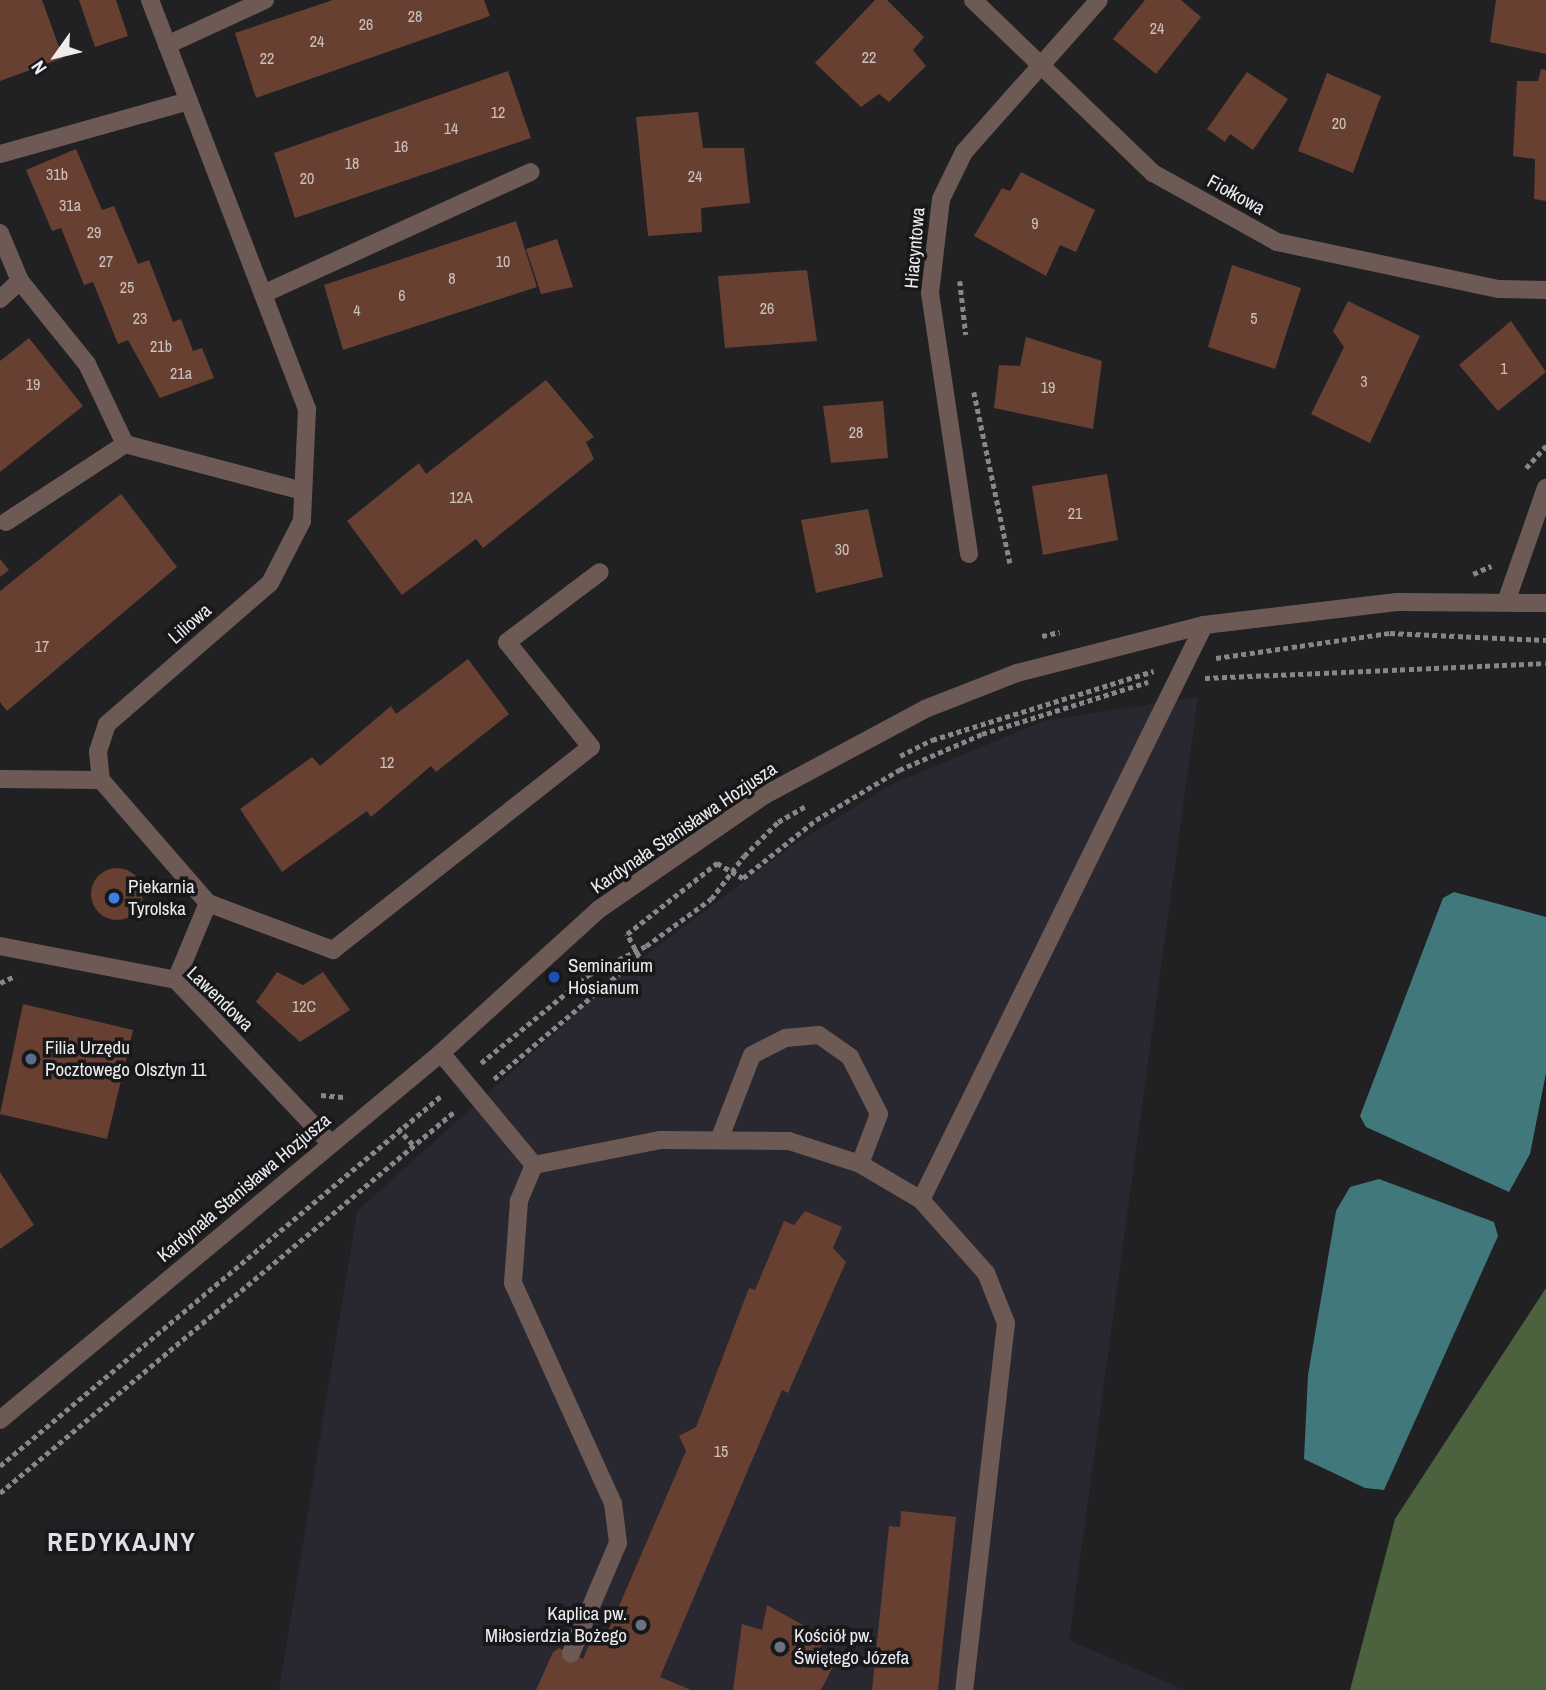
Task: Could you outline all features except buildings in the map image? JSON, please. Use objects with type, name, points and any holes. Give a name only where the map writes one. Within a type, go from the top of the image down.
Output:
[{"type":"street","name":"Liliowa","points":[[101,780],[98,752],[107,723],[270,583],[302,522],[307,409],[150,0]]},
{"type":"street","points":[[167,45],[265,0]]},
{"type":"street","name":"Fiołkowa","points":[[973,0],[1153,173],[1277,242],[1497,289],[1546,290]]},
{"type":"street","name":"Hiacyntowa","points":[[969,554],[930,293],[941,199],[964,152],[1040,63],[1099,0]]},
{"type":"street","points":[[0,154],[189,101]]},
{"type":"street","points":[[263,294],[531,172]]},
{"type":"street","points":[[0,233],[20,281],[87,364],[125,444]]},
{"type":"street","points":[[0,299],[20,281]]},
{"type":"street","points":[[6,522],[125,444],[303,491]]},
{"type":"street","points":[[1506,602],[1546,488]]},
{"type":"street","points":[[0,779],[101,780],[208,903],[332,950],[592,747],[508,642],[600,572]]},
{"type":"street","name":"Kardynała Stanisława Hozjusza","points":[[0,1420],[441,1053],[597,910],[764,796],[948,700],[1017,673],[1204,625],[1397,602],[1546,603]]},
{"type":"street","points":[[921,1200],[1204,625]]},
{"type":"street","points":[[176,980],[208,903]]},
{"type":"street","name":"Lawendowa","points":[[0,946],[176,980],[330,1143]]},
{"type":"street","points":[[719,1140],[752,1055],[785,1038],[819,1035],[850,1057],[879,1114],[860,1164]]},
{"type":"street","points":[[441,1053],[534,1165]]},
{"type":"street","points":[[534,1165],[660,1140],[789,1141],[860,1164],[921,1200],[986,1273],[1006,1323],[964,1690]]},
{"type":"street","points":[[534,1165],[519,1201],[513,1283],[613,1503],[618,1543],[571,1653]]},
{"type":"path","points":[[960,275],[967,341]]},
{"type":"path","points":[[972,381],[1010,563]]},
{"type":"path","points":[[0,1493],[639,957],[627,934],[717,863],[731,876],[743,878],[816,820],[899,770],[1073,702],[1180,674],[1390,632],[1546,640]]},
{"type":"path","points":[[895,758],[932,740],[1129,674],[1546,663]]},
{"type":"path","points":[[0,1466],[462,1078],[589,975],[635,951],[711,899],[778,822],[813,802]]},
{"type":"path","points":[[0,983],[24,971]]},
{"type":"path","points":[[300,1112],[321,1094],[344,1099],[354,1092]]},
{"type":"shaded area","points":[[1198,697],[1069,1640],[1185,1690],[279,1690],[357,1211],[623,972],[790,847],[892,784],[1044,721]]},
{"type":"green space","points":[[1546,1288],[1546,1690],[1350,1690],[1395,1519]]},
{"type":"water","points":[[1454,892],[1546,917],[1546,1073],[1530,1154],[1509,1192],[1366,1127],[1360,1116],[1443,898]]},
{"type":"water","points":[[1379,1179],[1494,1222],[1498,1236],[1384,1490],[1365,1488],[1304,1459],[1308,1375],[1336,1211],[1350,1187]]},
{"type":"place","name":"Piekarnia Tyrolska","points":[[114,898]]},
{"type":"place","name":"Seminarium Hosianum","points":[[554,977]]},
{"type":"place","name":"Filia Urzędu Pocztowego Olsztyn 11","points":[[31,1059]]},
{"type":"place","name":"Kaplica pw. Miłosierdzia Bożego","points":[[641,1625]]},
{"type":"place","name":"Kościół pw. Świętego Józefa","points":[[780,1647]]},
{"type":"district","name":"REDYKAJNY","points":[[122,1542]]}]
